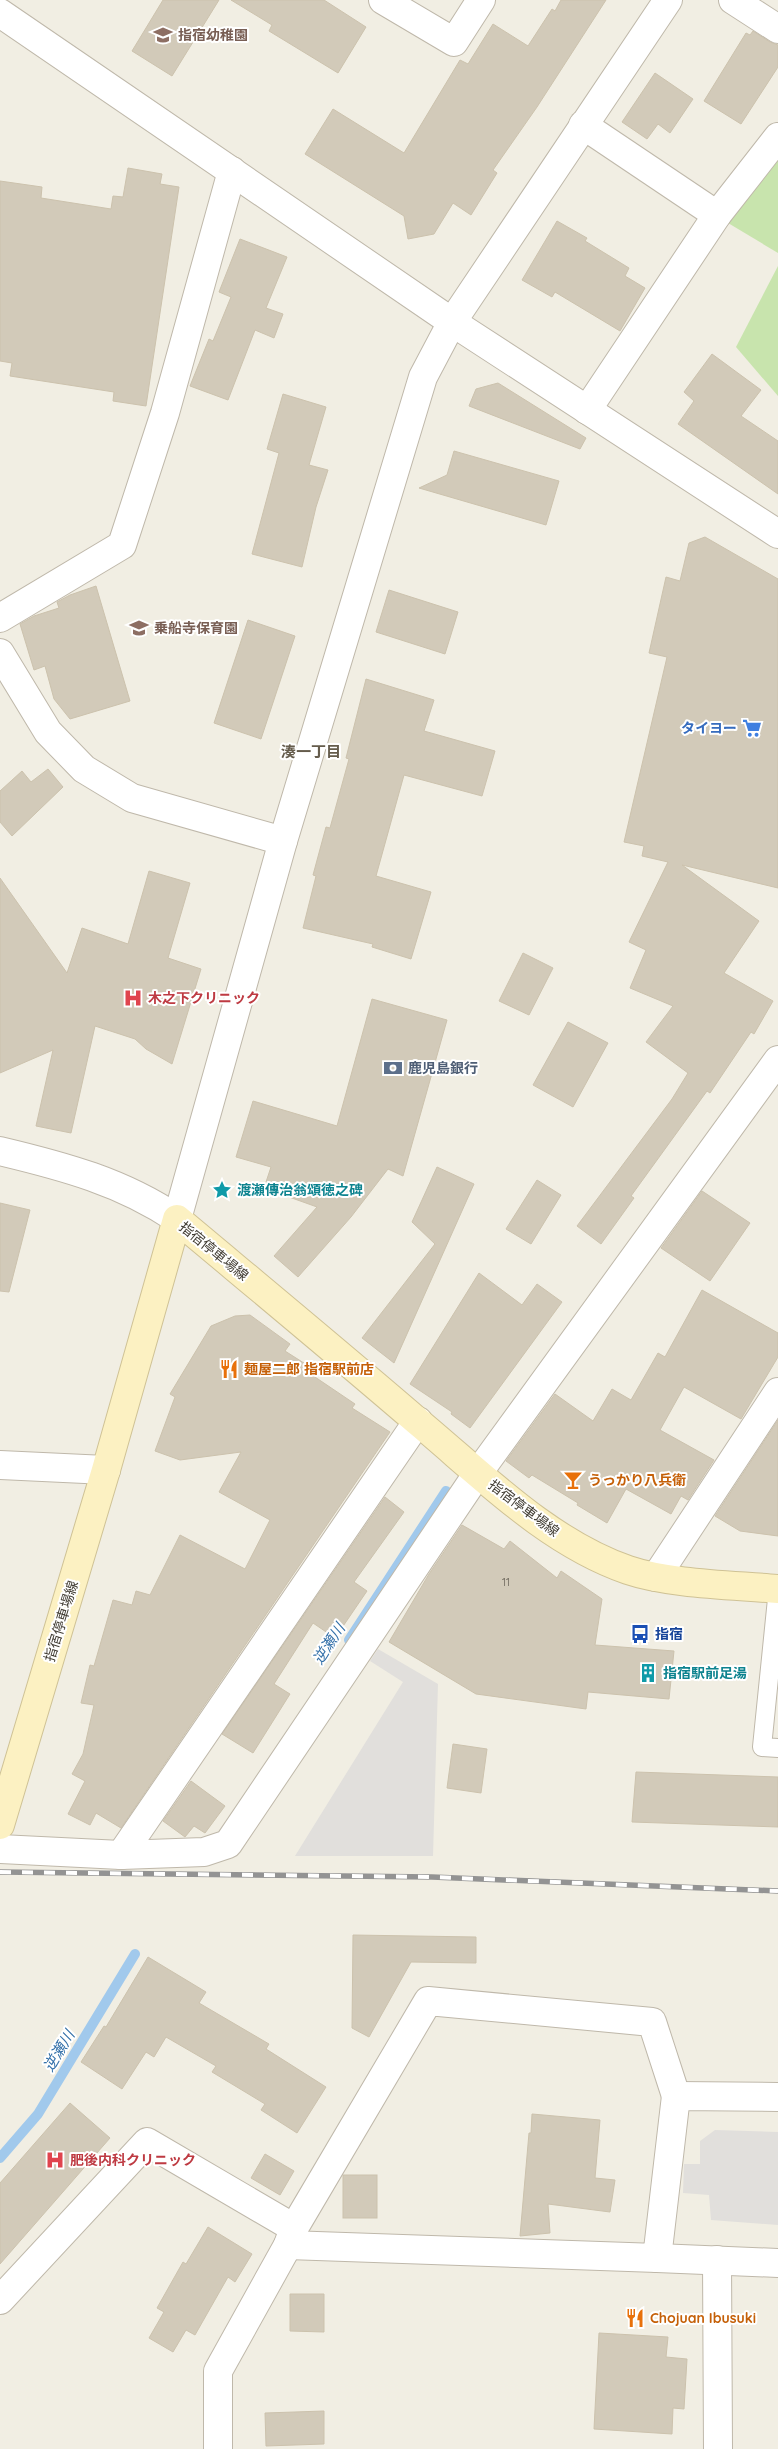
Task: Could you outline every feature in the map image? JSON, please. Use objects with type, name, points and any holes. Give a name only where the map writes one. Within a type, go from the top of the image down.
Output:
[{"type":"main road","name":"指宿停車場線","points":[[0,1825],[106,1470],[177,1219],[478,1473],[546,1527],[590,1553],[629,1571],[656,1577],[778,1589]]},
{"type":"street","points":[[9,0],[0,13],[452,322],[778,534]]},
{"type":"street","points":[[383,0],[454,42],[481,0]]},
{"type":"street","points":[[0,1151],[52,1164],[125,1188],[151,1201],[177,1219],[283,841],[423,377],[452,322],[668,0]]},
{"type":"street","points":[[733,0],[778,29]]},
{"type":"street","points":[[583,125],[717,215]]},
{"type":"street","points":[[587,410],[717,215],[778,138]]},
{"type":"street","points":[[0,618],[122,545],[165,412],[232,171]]},
{"type":"street","points":[[0,653],[48,732],[84,769],[132,798],[283,841]]},
{"type":"street","points":[[0,1850],[121,1855],[204,1852],[228,1844],[478,1473],[778,1060]]},
{"type":"street","points":[[656,1577],[778,1392]]},
{"type":"street","points":[[121,1855],[418,1421]]},
{"type":"street","points":[[0,1465],[106,1470]]},
{"type":"street","points":[[218,2449],[218,2371],[291,2236],[428,2001],[652,2022],[676,2096],[657,2258]]},
{"type":"street","points":[[676,2096],[778,2097]]},
{"type":"street","points":[[0,2300],[147,2142],[291,2236],[657,2258],[778,2263]]},
{"type":"street","points":[[717,2260],[718,2449]]},
{"type":"lane","points":[[778,1589],[762,1747],[778,1748]]},
{"type":"green space","points":[[778,152],[778,253],[723,220]]},
{"type":"green space","points":[[778,266],[778,396],[736,347]]},
{"type":"shaded area","points":[[378,1649],[438,1684],[433,1856],[295,1856],[403,1682],[370,1661]]},
{"type":"shaded area","points":[[715,2130],[778,2132],[778,2225],[711,2220],[709,2195],[683,2193],[684,2164],[700,2164],[700,2141]]},
{"type":"building","points":[[163,0],[219,0],[172,76],[132,51]]},
{"type":"building","points":[[231,0],[324,0],[366,27],[338,73],[269,31],[272,25]]},
{"type":"building","points":[[561,0],[606,0],[537,107],[493,170],[497,173],[471,215],[453,203],[434,234],[408,239],[404,216],[305,154],[333,109],[404,153],[460,60],[468,64],[493,24],[528,46],[552,9],[555,11]]},
{"type":"building","points":[[753,31],[778,45],[778,67],[741,124],[704,101],[746,33],[750,35]]},
{"type":"building","points":[[655,73],[693,99],[670,133],[658,124],[647,139],[622,122]]},
{"type":"building","points":[[128,168],[162,174],[160,184],[179,187],[146,406],[113,401],[114,392],[10,376],[12,363],[0,361],[0,181],[42,187],[41,198],[111,209],[113,196],[123,197]]},
{"type":"building","points":[[557,221],[587,238],[585,241],[629,268],[625,276],[645,288],[620,331],[555,292],[552,297],[522,280]]},
{"type":"building","points":[[240,239],[287,257],[266,308],[283,314],[274,338],[255,330],[228,400],[190,386],[209,339],[213,341],[231,297],[219,292]]},
{"type":"building","points":[[712,354],[761,390],[741,416],[778,441],[778,494],[678,424],[694,401],[684,392]]},
{"type":"building","points":[[498,383],[586,438],[580,449],[469,406],[476,389]]},
{"type":"building","points":[[283,394],[326,407],[309,465],[328,470],[316,507],[302,567],[252,554],[279,453],[267,449]]},
{"type":"building","points":[[454,451],[559,481],[546,525],[419,488],[447,475]]},
{"type":"building","points":[[705,537],[778,579],[778,888],[682,865],[759,921],[724,973],[773,1001],[754,1034],[751,1032],[710,1093],[707,1091],[631,1196],[634,1198],[601,1244],[577,1226],[672,1099],[688,1073],[646,1042],[673,1006],[630,988],[646,950],[629,942],[668,862],[642,856],[644,846],[624,842],[667,657],[649,653],[666,577],[680,581],[689,543]]},
{"type":"building","points":[[96,586],[130,701],[70,719],[54,699],[45,666],[34,670],[20,624],[34,616],[59,608],[57,602],[70,595]]},
{"type":"building","points":[[389,590],[458,612],[445,654],[376,632]]},
{"type":"building","points":[[248,620],[295,636],[261,739],[214,723]]},
{"type":"building","points":[[366,679],[434,700],[424,731],[495,751],[482,796],[404,775],[376,876],[431,892],[411,959],[372,947],[373,944],[303,928],[316,876],[313,875],[326,827],[330,828],[349,759],[346,758]]},
{"type":"building","points":[[48,769],[63,787],[12,836],[0,822],[0,791],[22,771],[31,782]]},
{"type":"building","points":[[149,871],[190,883],[168,958],[201,969],[172,1064],[146,1049],[135,1039],[95,1026],[71,1133],[36,1126],[53,1050],[0,1073],[0,878],[67,973],[82,928],[128,944]]},
{"type":"building","points":[[523,953],[553,968],[529,1015],[499,1001]]},
{"type":"building","points":[[372,999],[447,1020],[403,1176],[388,1169],[351,1217],[298,1277],[274,1256],[317,1207],[264,1188],[271,1167],[236,1157],[253,1101],[337,1126]]},
{"type":"building","points":[[568,1022],[608,1043],[573,1107],[533,1085]]},
{"type":"building","points":[[437,1167],[474,1184],[394,1363],[362,1338],[435,1244],[412,1222]]},
{"type":"building","points":[[537,1180],[561,1195],[531,1244],[506,1229]]},
{"type":"building","points":[[702,1191],[750,1223],[710,1281],[661,1248]]},
{"type":"building","points":[[0,1203],[30,1210],[9,1292],[0,1291]]},
{"type":"building","points":[[479,1273],[522,1305],[537,1284],[562,1302],[470,1428],[451,1414],[452,1412],[410,1384]]},
{"type":"building","points":[[702,1290],[778,1333],[778,1357],[741,1419],[684,1387],[660,1430],[714,1460],[688,1500],[681,1496],[671,1514],[626,1489],[607,1523],[532,1475],[529,1478],[506,1461],[555,1394],[593,1421],[612,1389],[631,1400],[658,1353],[665,1357]]},
{"type":"building","points":[[250,1315],[290,1344],[285,1351],[318,1372],[315,1377],[355,1404],[352,1408],[390,1432],[121,1828],[96,1813],[90,1825],[68,1814],[85,1781],[72,1774],[83,1754],[94,1705],[81,1703],[90,1665],[94,1666],[113,1600],[132,1605],[136,1591],[150,1595],[180,1535],[245,1569],[270,1520],[219,1492],[241,1452],[180,1460],[155,1451],[175,1397],[170,1394],[211,1326],[235,1316]]},
{"type":"building","points":[[778,1420],[778,1536],[740,1531],[715,1516]]},
{"type":"building","points":[[385,1497],[404,1512],[354,1582],[367,1591],[335,1638],[313,1623],[274,1684],[290,1694],[253,1753],[222,1734]]},
{"type":"building","points":[[462,1525],[504,1549],[510,1541],[557,1578],[561,1571],[602,1599],[595,1645],[674,1651],[669,1699],[588,1692],[586,1709],[476,1694],[389,1642],[429,1574]]},
{"type":"building","points":[[453,1744],[487,1749],[481,1793],[447,1788]]},
{"type":"building","points":[[636,1772],[778,1777],[778,1827],[632,1822]]},
{"type":"building","points":[[191,1781],[225,1806],[205,1833],[194,1826],[185,1837],[163,1821]]},
{"type":"building","points":[[353,1935],[476,1937],[476,1963],[411,1962],[369,2037],[352,2028]]},
{"type":"building","points":[[148,1957],[206,1992],[199,2003],[269,2044],[266,2049],[326,2087],[297,2133],[261,2110],[265,2104],[212,2072],[216,2066],[166,2037],[154,2057],[146,2052],[122,2089],[81,2062],[104,2026],[106,2027]]},
{"type":"building","name":"肥後内科クリニック","points":[[70,2103],[110,2138],[0,2264],[0,2183]]},
{"type":"building","points":[[532,2114],[600,2120],[595,2178],[615,2180],[610,2212],[548,2204],[550,2233],[520,2236]]},
{"type":"building","points":[[265,2154],[294,2171],[280,2195],[251,2178]]},
{"type":"building","points":[[343,2175],[377,2175],[377,2218],[343,2218]]},
{"type":"building","points":[[208,2227],[252,2254],[235,2282],[228,2277],[195,2335],[186,2330],[173,2352],[149,2338],[164,2312],[157,2308],[183,2262],[186,2264]]},
{"type":"building","points":[[290,2294],[324,2294],[324,2332],[290,2331]]},
{"type":"building","points":[[599,2333],[668,2337],[666,2357],[687,2359],[684,2409],[673,2408],[672,2434],[594,2429]]},
{"type":"building","points":[[324,2411],[324,2444],[266,2446],[265,2413]]},
{"type":"waterway","name":"逆瀬川","points":[[349,1640],[446,1491]]},
{"type":"waterway","name":"逆瀬川","points":[[0,2158],[38,2114],[135,1954]]},
{"type":"railway","points":[[0,1872],[432,1877],[778,1891]]},
{"type":"place","name":"指宿幼稚園","points":[[163,35]]},
{"type":"place","name":"乗船寺保育園","points":[[139,628]]},
{"type":"place","name":"タイヨー","points":[[752,728]]},
{"type":"place","name":"木之下クリニック","points":[[133,998]]},
{"type":"place","name":"鹿児島銀行","points":[[393,1068]]},
{"type":"place","name":"渡瀬傳治翁頌徳之碑","points":[[222,1190]]},
{"type":"place","name":"麺屋二郎 指宿駅前店","points":[[229,1369]]},
{"type":"place","name":"うっかり八兵衛","points":[[573,1480]]},
{"type":"place","name":"指宿","points":[[640,1634]]},
{"type":"place","name":"指宿駅前足湯","points":[[648,1673]]},
{"type":"place","name":"肥後内科クリニック","points":[[55,2160]]},
{"type":"place","name":"Chojuan Ibusuki","points":[[635,2318]]},
{"type":"district","name":"湊一丁目","points":[[311,752]]}]
